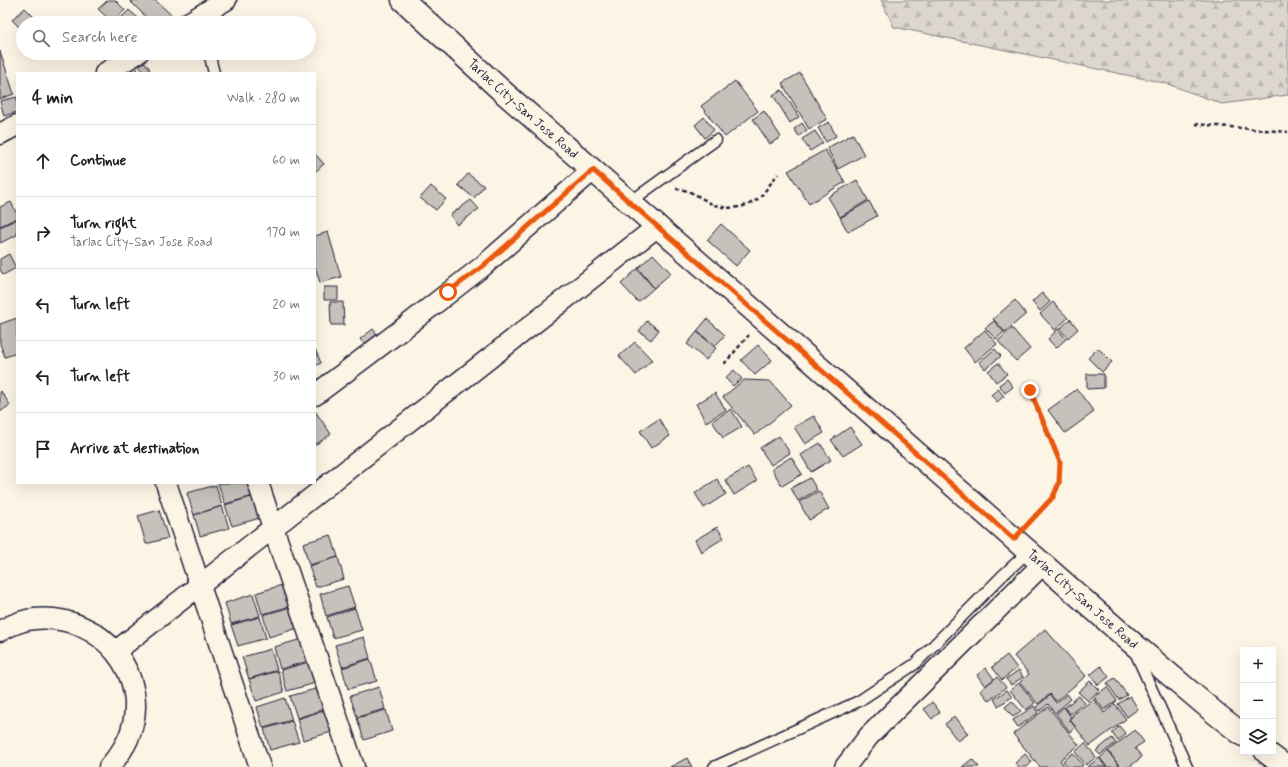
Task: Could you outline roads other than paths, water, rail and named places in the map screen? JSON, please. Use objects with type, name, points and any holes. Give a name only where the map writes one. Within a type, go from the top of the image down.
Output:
[{"type":"main road","name":"Tarlac City-San Jose Road","points":[[403,0],[502,92],[658,226],[1130,641],[1240,733]]},
{"type":"main road","points":[[1270,755],[1286,767]]},
{"type":"street","points":[[203,16],[226,0]]},
{"type":"street","points":[[107,72],[126,60]]},
{"type":"street","points":[[0,134],[16,126]]},
{"type":"street","points":[[316,394],[483,266],[593,170]]},
{"type":"street","points":[[116,651],[658,226]]},
{"type":"street","points":[[166,484],[260,767]]},
{"type":"street","points":[[258,484],[354,767]]},
{"type":"street","points":[[845,767],[869,736],[1024,585],[1028,552]]},
{"type":"street","points":[[0,631],[16,623],[34,619],[52,618],[70,621],[87,628],[103,638],[116,651],[126,667],[132,684],[135,702],[133,721],[128,738],[120,755],[109,767]]},
{"type":"lane","points":[[211,60],[214,72]]},
{"type":"lane","points":[[630,202],[716,140]]},
{"type":"lane","points":[[714,767],[859,701],[915,664],[1028,552]]},
{"type":"lane","points":[[1130,641],[1187,767]]}]
